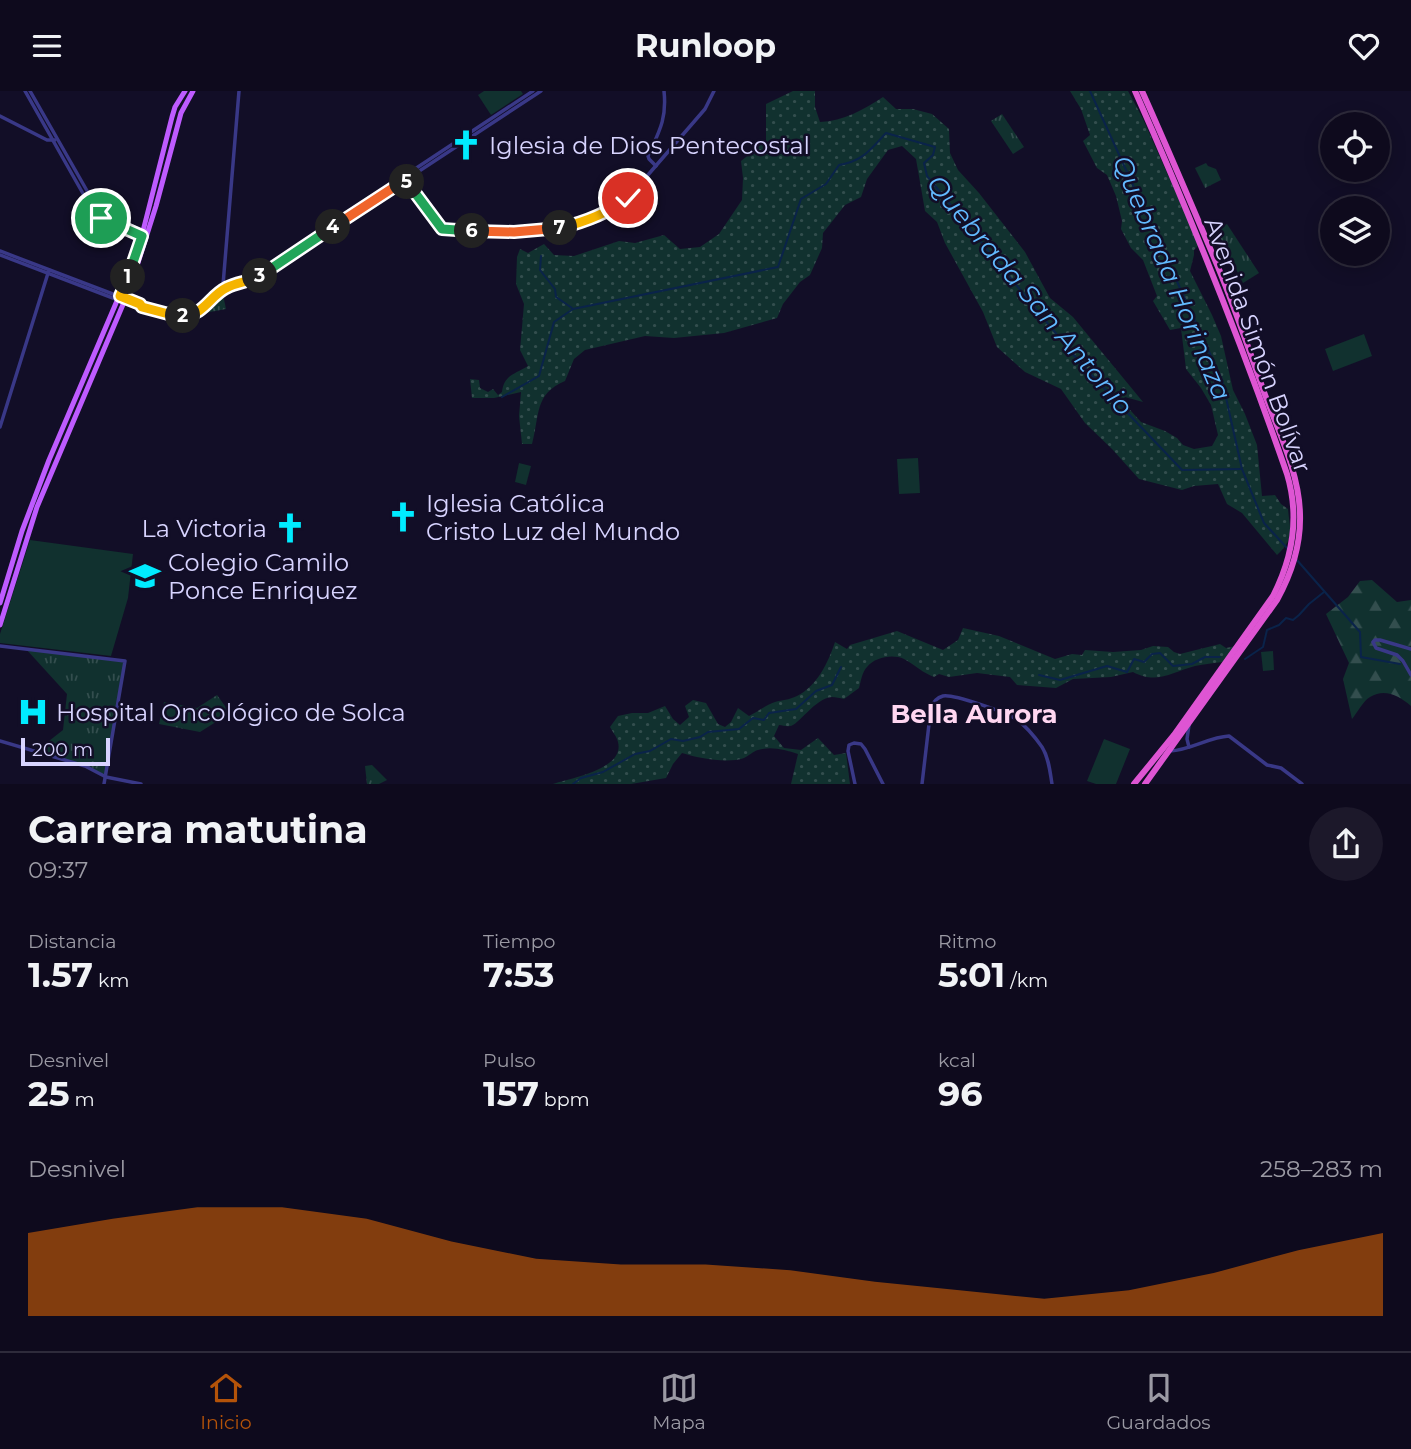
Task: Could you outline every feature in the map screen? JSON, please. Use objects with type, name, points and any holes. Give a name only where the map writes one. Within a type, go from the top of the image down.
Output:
[{"type":"highway","name":"Avenida Simón Bolívar","points":[[1135,91],[1221,293],[1287,474],[1294,510],[1292,555],[1273,596],[1174,735],[1135,784]]},
{"type":"highway","name":"Avenida Simón Bolívar","points":[[1142,91],[1219,269],[1293,472],[1300,516],[1287,581],[1277,600],[1145,784]]},
{"type":"main road","points":[[0,603],[22,531],[49,460],[142,255],[172,117],[185,91]]},
{"type":"main road","points":[[0,625],[37,507],[122,299],[181,113],[193,91]]},
{"type":"street","points":[[28,91],[97,210],[143,233]]},
{"type":"street","points":[[223,288],[239,91]]},
{"type":"street","points":[[0,253],[122,299],[139,308],[176,316],[191,316],[203,309],[223,288],[258,277],[533,91]]},
{"type":"street","points":[[404,178],[541,91]]},
{"type":"street","points":[[656,166],[648,156],[661,131],[664,91]]},
{"type":"street","points":[[404,178],[442,229],[514,232],[574,225],[612,210],[628,198],[705,109],[714,91]]},
{"type":"street","points":[[0,116],[47,140],[56,140]]},
{"type":"street","points":[[0,427],[48,272]]},
{"type":"street","points":[[1411,649],[1380,640],[1373,642],[1376,647],[1397,655],[1411,675]]},
{"type":"street","points":[[0,646],[125,661],[104,784]]},
{"type":"street","points":[[922,784],[931,707],[934,700],[946,696],[1001,712],[1020,723],[1044,751],[1052,784]]},
{"type":"street","points":[[1189,725],[1189,747]]},
{"type":"street","points":[[1170,751],[1229,736],[1267,765],[1281,768],[1302,784]]},
{"type":"street","points":[[0,741],[85,766],[106,777],[141,784]]},
{"type":"street","points":[[855,784],[848,751],[849,745],[854,743],[863,747],[883,784]]},
{"type":"green space","points":[[484,91],[521,91],[523,94],[491,115],[478,95]]},
{"type":"green space","points":[[793,91],[815,91],[815,107],[820,122],[853,114],[883,97],[896,109],[913,109],[932,114],[949,129],[950,153],[958,170],[1025,252],[1050,298],[1073,317],[1143,402],[1125,397],[1122,401],[1141,422],[1165,431],[1183,445],[1194,449],[1212,446],[1218,435],[1211,405],[1186,369],[1181,328],[1170,330],[1153,301],[1157,296],[1143,260],[1131,248],[1121,229],[1122,221],[1116,196],[1107,175],[1097,168],[1083,141],[1090,135],[1081,109],[1070,91],[1128,91],[1199,245],[1194,250],[1190,271],[1221,336],[1233,390],[1257,445],[1262,496],[1275,495],[1288,509],[1290,534],[1283,549],[1277,555],[1242,513],[1227,504],[1218,484],[1182,490],[1139,479],[1085,423],[1061,389],[1025,372],[997,347],[983,312],[945,243],[937,222],[925,211],[916,159],[902,146],[888,150],[867,179],[861,197],[845,205],[823,233],[822,248],[810,275],[800,282],[783,304],[777,318],[724,333],[674,338],[645,336],[585,350],[574,359],[565,381],[555,386],[543,399],[532,444],[522,444],[519,416],[521,392],[494,398],[472,398],[470,379],[479,380],[480,388],[488,392],[493,389],[498,395],[508,378],[528,366],[520,350],[524,304],[516,284],[520,249],[528,253],[544,244],[554,255],[574,256],[619,241],[635,243],[664,235],[680,249],[700,247],[719,234],[742,200],[741,161],[766,141],[766,104]]},
{"type":"green space","points":[[1002,114],[1024,147],[1013,154],[991,121]]},
{"type":"green space","points":[[1206,163],[1216,169],[1221,180],[1205,188],[1195,168]]},
{"type":"green space","points":[[1227,224],[1259,273],[1243,283],[1216,229]]},
{"type":"green space","points":[[222,290],[226,309],[194,315]]},
{"type":"green space","points":[[1364,334],[1372,356],[1333,371],[1325,349]]},
{"type":"green space","points":[[918,458],[920,493],[899,494],[897,459]]},
{"type":"green space","points":[[519,463],[531,466],[526,485],[515,482]]},
{"type":"green space","points":[[30,540],[133,554],[128,598],[111,656],[0,643],[0,634]]},
{"type":"green space","points":[[1372,580],[1397,602],[1411,600],[1411,706],[1392,694],[1376,694],[1365,701],[1352,719],[1343,679],[1349,663],[1326,614],[1348,597],[1360,581]]},
{"type":"green space","points":[[963,628],[999,636],[1055,659],[1072,654],[1082,655],[1085,650],[1113,652],[1141,650],[1153,646],[1168,647],[1180,654],[1220,644],[1226,648],[1236,646],[1223,662],[1195,666],[1164,676],[1142,676],[1133,672],[1111,677],[1073,679],[1056,688],[1017,685],[1010,677],[977,673],[949,677],[939,674],[934,677],[900,657],[879,659],[865,669],[859,688],[844,699],[832,697],[819,702],[793,725],[779,725],[774,736],[784,748],[801,750],[818,738],[834,755],[846,753],[850,784],[791,784],[798,754],[768,748],[737,760],[704,758],[682,753],[666,778],[631,784],[553,784],[595,771],[613,759],[618,751],[618,742],[610,727],[618,716],[648,713],[665,706],[680,725],[689,717],[685,706],[693,700],[706,703],[718,724],[725,727],[731,722],[738,708],[749,716],[772,703],[804,692],[821,673],[835,642],[847,649],[850,645],[897,631],[943,650],[958,640]]},
{"type":"green space","points":[[26,649],[125,661],[106,777],[85,766],[35,752],[63,730],[67,694]]},
{"type":"green space","points":[[1273,651],[1274,670],[1263,671],[1261,652]]},
{"type":"green space","points":[[217,695],[230,713],[200,732],[159,724],[164,702],[197,708]]},
{"type":"green space","points":[[1104,739],[1130,749],[1116,784],[1087,781]]},
{"type":"green space","points":[[372,765],[387,780],[379,784],[367,784],[365,766]]},
{"type":"waterway","name":"Quebrada Horinaza","points":[[1090,91],[1222,380],[1242,469],[1264,523],[1288,549]]},
{"type":"waterway","name":"Quebrada San Antonio","points":[[502,397],[539,376],[554,322],[573,309],[778,267],[801,199],[826,184],[839,165],[866,154],[886,133],[935,147],[933,155],[924,163],[927,176],[1081,364],[1182,470],[1242,469]]},
{"type":"waterway","points":[[541,256],[540,270],[555,289],[556,297],[572,308]]},
{"type":"waterway","points":[[1296,559],[1360,632],[1361,657],[1400,664]]},
{"type":"waterway","points":[[1245,659],[1263,647],[1267,630],[1279,625],[1286,618],[1293,620],[1324,592]]},
{"type":"waterway","points":[[1039,675],[1060,680],[1107,666],[1127,672],[1134,659],[1144,662],[1152,654],[1160,653],[1173,666],[1192,664],[1205,657],[1220,657]]},
{"type":"waterway","points":[[573,784],[581,778],[603,772],[635,754],[650,751],[671,739],[683,741],[708,732],[739,729],[753,718],[764,720],[769,713],[796,709],[816,691],[832,685],[841,667]]},
{"type":"place","name":"Iglesia de Dios Pentecostal","points":[[466,145]]},
{"type":"place","name":"Iglesia Católica Cristo Luz del Mundo","points":[[403,517]]},
{"type":"place","name":"La Victoria","points":[[290,528]]},
{"type":"place","name":"Colegio Camilo Ponce Enriquez","points":[[145,576]]},
{"type":"place","name":"Hospital Oncológico de Solca","points":[[33,712]]},
{"type":"district","name":"Bella Aurora","points":[[974,714]]},
{"type":"route","points":[[101,218],[142,236],[120,296],[142,307],[176,316],[191,316],[203,309],[225,288],[258,277],[405,180],[442,229],[514,232],[556,229],[590,220],[612,210],[628,198]]}]
